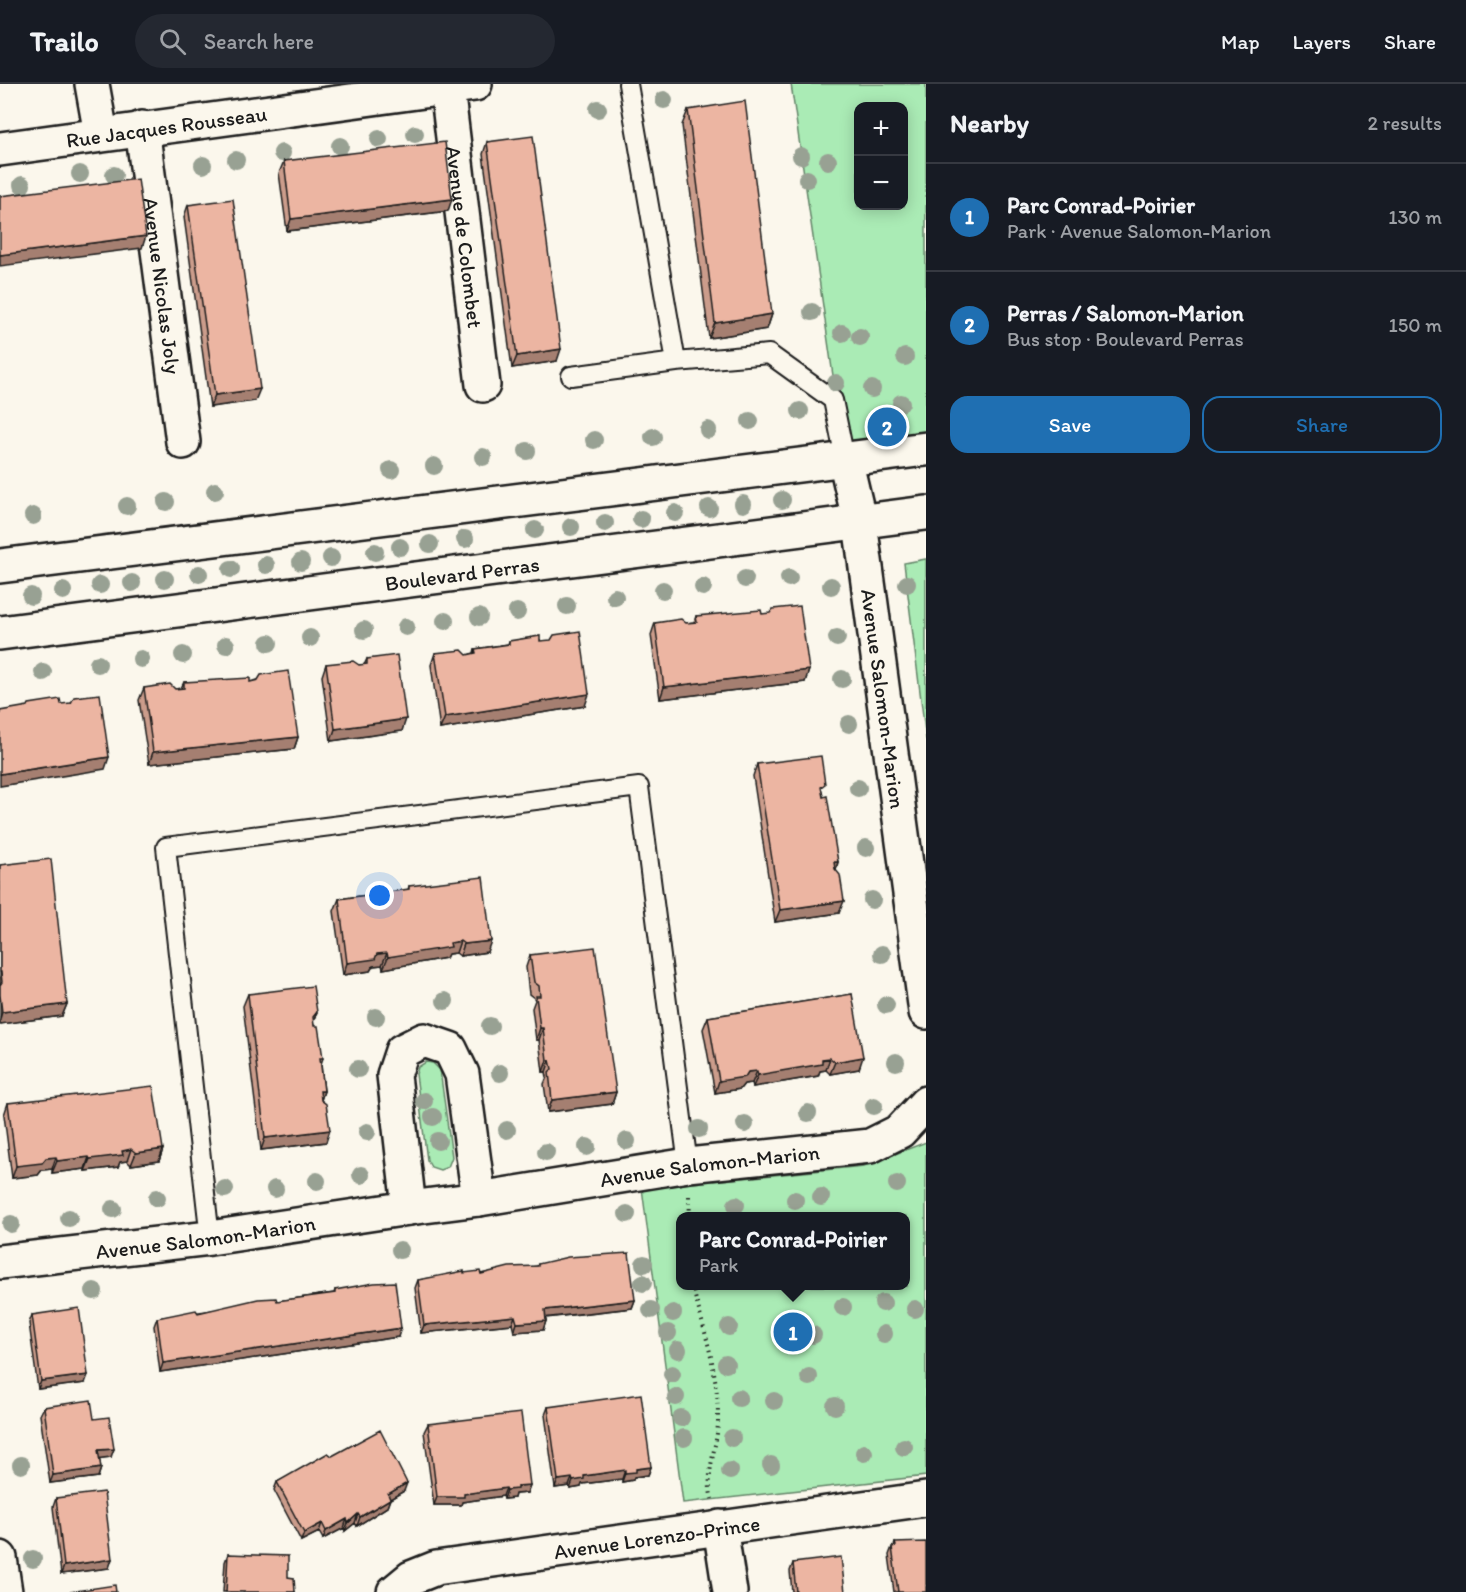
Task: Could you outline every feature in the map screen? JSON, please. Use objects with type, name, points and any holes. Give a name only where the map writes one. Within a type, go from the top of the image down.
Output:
[{"type":"street","points":[[92,84],[101,134]]},
{"type":"street","name":"Rue Jacques Rousseau","points":[[0,149],[142,129],[390,89],[461,86]]},
{"type":"street","name":"Avenue de Colombet","points":[[461,86],[483,385]]},
{"type":"street","name":"Avenue Nicolas Joly","points":[[142,129],[183,442]]},
{"type":"street","points":[[0,566],[926,448]]},
{"type":"street","name":"Avenue Salomon-Marion","points":[[845,459],[860,523],[926,1012]]},
{"type":"street","name":"Boulevard Perras","points":[[0,633],[926,513]]},
{"type":"street","points":[[409,1209],[394,1075],[402,1051],[424,1040],[450,1049],[462,1074],[479,1199]]},
{"type":"street","name":"Avenue Salomon-Marion","points":[[0,1262],[210,1238],[479,1199],[688,1165],[870,1146],[900,1131],[926,1103]]},
{"type":"street","name":"Avenue Lorenzo-Prince","points":[[394,1592],[411,1578],[436,1568],[926,1499]]},
{"type":"street","points":[[720,1527],[730,1592]]},
{"type":"street","points":[[0,1558],[5,1592]]},
{"type":"lane","points":[[628,84],[676,362]]},
{"type":"lane","points":[[571,376],[676,362],[769,354],[833,400],[845,459]]},
{"type":"lane","points":[[210,1238],[166,847],[639,787],[688,1165]]},
{"type":"path","points":[[693,1290],[717,1379],[718,1420],[708,1487],[720,1527]]},
{"type":"green space","points":[[791,84],[926,84],[926,449],[845,459]]},
{"type":"green space","points":[[926,559],[926,740],[904,563]]},
{"type":"green space","points":[[426,1062],[433,1063],[440,1070],[452,1157],[448,1167],[440,1170],[431,1167],[427,1160],[416,1074],[418,1067]]},
{"type":"green space","points":[[926,1142],[926,1476],[683,1503],[642,1188],[864,1166]]},
{"type":"building","points":[[745,101],[772,314],[715,323],[688,110]]},
{"type":"building","points":[[533,136],[561,349],[517,356],[487,142]]},
{"type":"building","points":[[445,142],[452,199],[291,219],[284,161]]},
{"type":"building","points":[[138,179],[146,236],[0,255],[0,196]]},
{"type":"building","points":[[233,199],[260,389],[215,395],[188,205]]},
{"type":"building","points":[[800,606],[809,670],[664,687],[655,623],[681,619],[686,623],[697,622],[696,616],[761,610],[762,614],[770,613],[773,609]]},
{"type":"building","points":[[580,631],[589,694],[445,717],[435,653],[462,650],[467,655],[476,653],[475,649],[509,644],[509,641],[540,636],[540,641],[551,640],[554,635]]},
{"type":"building","points":[[397,655],[406,719],[335,729],[326,664],[353,661],[359,665],[367,664],[367,659]]},
{"type":"building","points":[[288,671],[298,737],[153,752],[144,688],[170,684],[175,689],[184,688],[184,682],[250,678],[250,682],[258,680],[261,675]]},
{"type":"building","points":[[100,694],[109,757],[0,774],[0,711],[60,699],[61,704],[71,703],[74,697]]},
{"type":"building","points":[[821,756],[825,784],[821,787],[823,797],[827,796],[838,862],[834,862],[835,869],[840,875],[844,901],[780,910],[757,764]]},
{"type":"building","points":[[51,859],[67,1004],[2,1012],[0,865]]},
{"type":"building","points":[[483,877],[491,941],[464,944],[460,941],[450,943],[451,947],[388,957],[387,953],[377,954],[375,959],[347,963],[339,899],[409,889],[409,886]]},
{"type":"building","points":[[595,947],[616,1092],[552,1100],[549,1072],[552,1069],[550,1060],[547,1060],[543,1028],[540,1028],[536,996],[540,996],[539,986],[534,982],[530,955]]},
{"type":"building","points":[[313,986],[317,1012],[313,1017],[314,1026],[318,1026],[323,1058],[320,1058],[324,1091],[320,1091],[321,1100],[326,1104],[330,1130],[265,1138],[248,994]]},
{"type":"building","points":[[852,994],[863,1057],[835,1062],[830,1058],[822,1059],[822,1064],[758,1075],[757,1071],[748,1072],[745,1077],[719,1081],[708,1017]]},
{"type":"building","points":[[153,1086],[163,1149],[136,1153],[131,1149],[122,1151],[123,1155],[90,1159],[89,1157],[57,1161],[56,1157],[46,1158],[42,1163],[16,1166],[8,1103]]},
{"type":"building","points":[[629,1253],[635,1300],[545,1310],[546,1321],[517,1323],[515,1316],[424,1325],[418,1280],[464,1271],[464,1273],[480,1271],[481,1274],[509,1267],[538,1266],[538,1264],[568,1257]]},
{"type":"building","points":[[395,1282],[401,1328],[163,1363],[157,1318],[196,1310],[198,1313],[258,1299],[276,1298],[277,1301],[335,1293],[335,1290],[374,1283]]},
{"type":"building","points":[[79,1308],[88,1375],[41,1381],[32,1315]]},
{"type":"building","points":[[641,1394],[651,1467],[636,1469],[636,1472],[625,1473],[625,1470],[584,1476],[584,1479],[573,1481],[572,1478],[558,1480],[548,1407]]},
{"type":"building","points":[[91,1400],[94,1419],[109,1417],[114,1449],[98,1450],[101,1468],[53,1475],[44,1407]]},
{"type":"building","points":[[521,1413],[530,1485],[517,1486],[517,1489],[507,1490],[506,1488],[464,1494],[464,1497],[437,1497],[428,1424]]},
{"type":"building","points":[[380,1430],[407,1483],[388,1494],[390,1499],[360,1517],[358,1514],[348,1523],[347,1519],[326,1531],[322,1523],[304,1533],[277,1482],[328,1453],[332,1456]]},
{"type":"building","points":[[104,1492],[112,1559],[64,1566],[56,1498]]},
{"type":"building","points":[[926,1542],[926,1592],[898,1592],[892,1547],[896,1546],[895,1543]]},
{"type":"building","points":[[228,1554],[288,1556],[288,1577],[294,1578],[295,1592],[226,1592]]},
{"type":"building","points":[[841,1557],[845,1592],[796,1592],[793,1563]]},
{"type":"building","points":[[115,1585],[116,1592],[69,1592]]},
{"type":"place","name":"Perras / Salomon-Marion","points":[[887,427]]},
{"type":"place","name":"Parc Conrad-Poirier","points":[[793,1332]]}]
